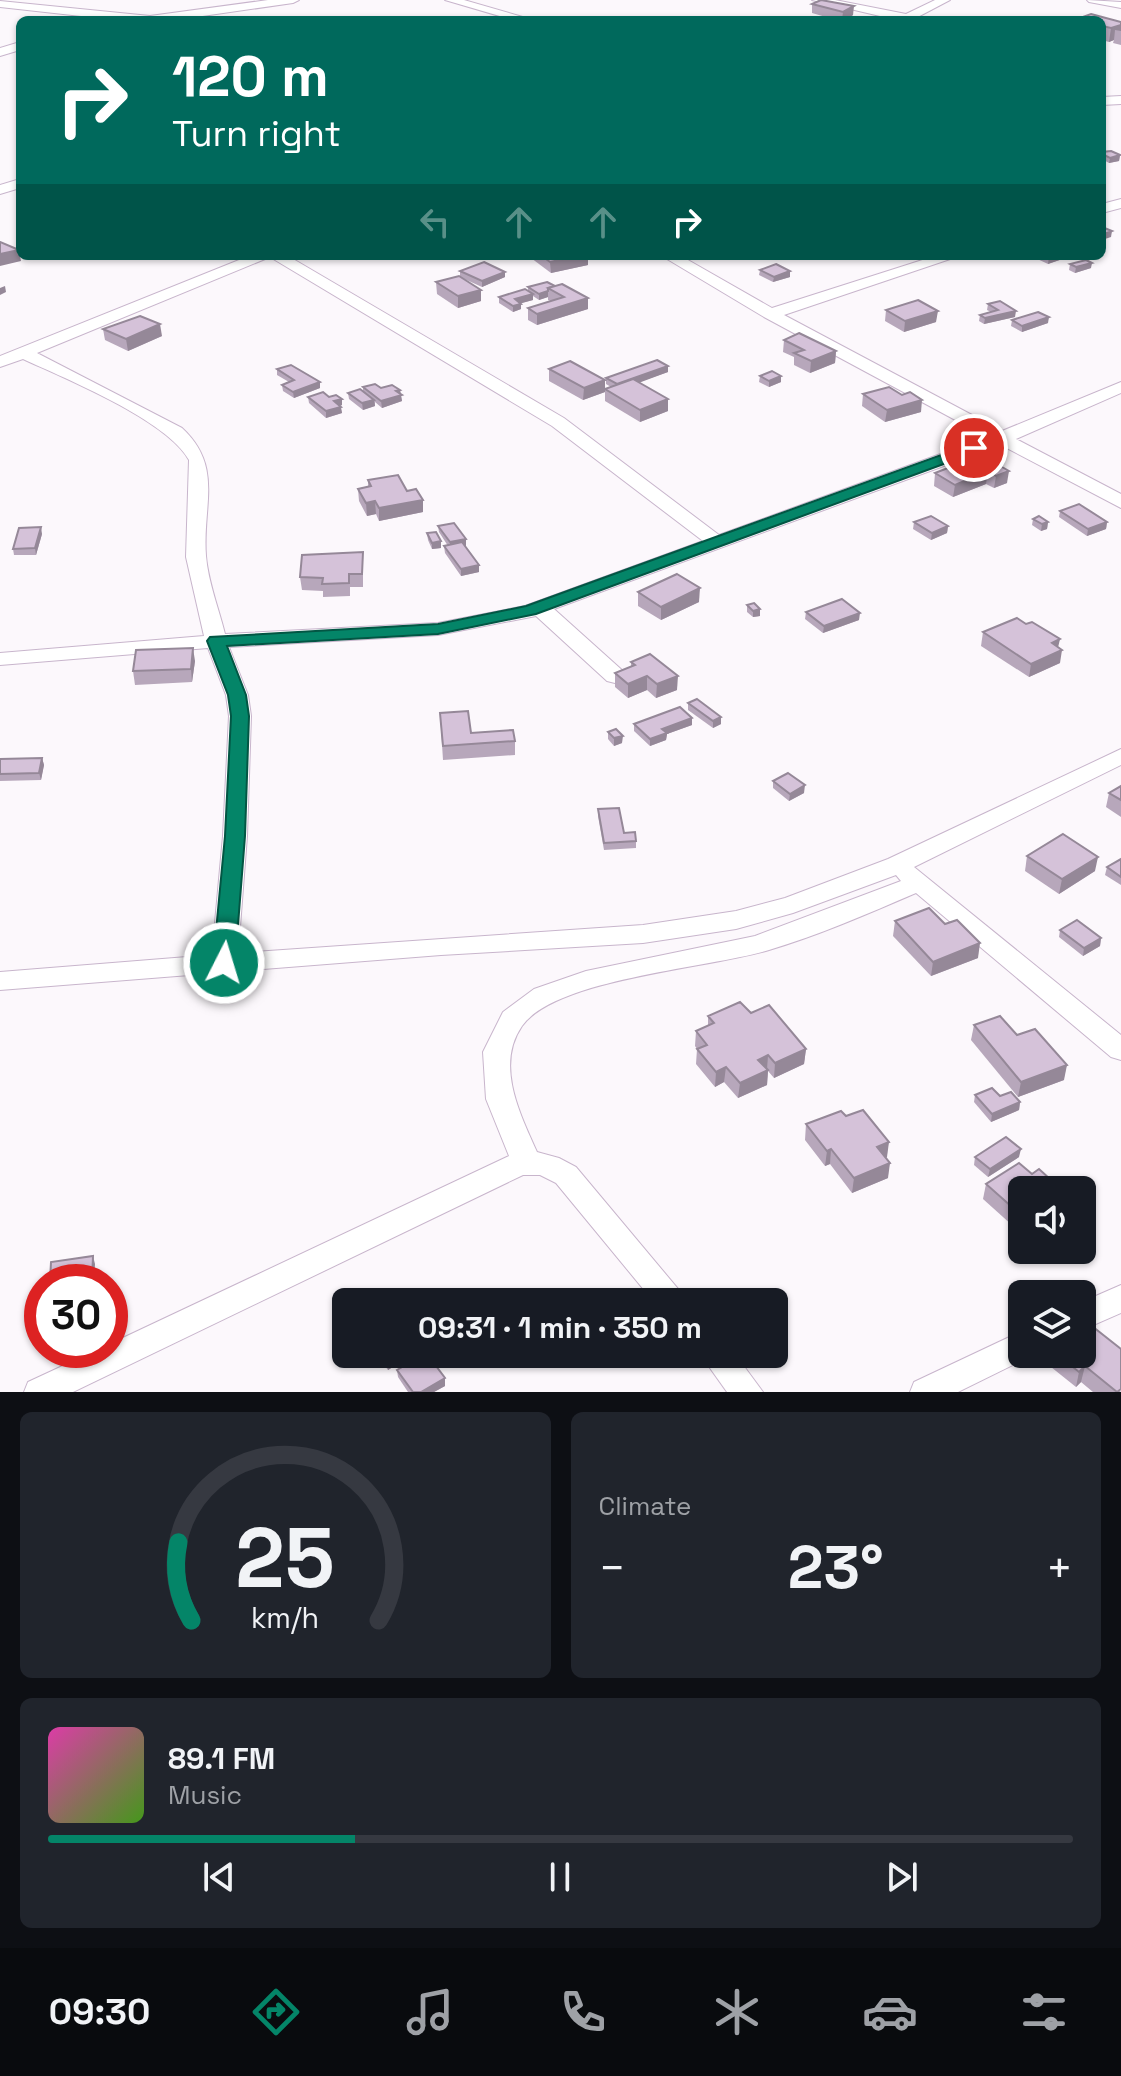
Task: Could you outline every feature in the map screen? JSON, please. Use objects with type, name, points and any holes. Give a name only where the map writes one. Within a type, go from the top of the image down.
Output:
[{"type":"street","points":[[179,16],[293,0]]},
{"type":"street","points":[[451,0],[511,16]]},
{"type":"street","points":[[818,0],[892,16]]},
{"type":"street","points":[[912,16],[944,0]]},
{"type":"street","points":[[1093,0],[1121,5]]},
{"type":"street","points":[[1,2],[100,16]]},
{"type":"street","points":[[497,16],[503,14]]},
{"type":"street","points":[[0,362],[253,260]]},
{"type":"street","points":[[284,260],[558,422],[715,541]]},
{"type":"street","points":[[677,260],[770,314],[1121,502]]},
{"type":"street","points":[[770,314],[939,260]]},
{"type":"street","points":[[22,352],[176,432],[189,444],[199,468],[196,557],[216,641],[237,695],[240,716],[235,836],[224,963]]},
{"type":"street","points":[[0,659],[216,641],[438,629],[539,607],[1002,438],[1121,387]]},
{"type":"street","points":[[539,607],[615,676]]},
{"type":"street","points":[[0,981],[441,946],[643,934],[736,920],[793,905],[897,865],[1121,756]]},
{"type":"street","points":[[897,865],[1121,1050]]},
{"type":"street","points":[[527,1163],[507,1127],[497,1087],[495,1061],[503,1029],[525,1008],[566,984],[601,974],[739,949],[825,921],[918,883]]},
{"type":"street","points":[[40,1392],[497,1172],[527,1163],[543,1163],[566,1175],[661,1288]]},
{"type":"street","points":[[1096,1310],[1121,1298]]},
{"type":"street","points":[[926,1392],[1008,1352]]},
{"type":"street","points":[[727,1368],[747,1392]]},
{"type":"building","points":[[821,0],[854,6],[843,12],[812,4]]},
{"type":"building","points":[[1106,18],[1121,22],[1121,25],[1106,27]]},
{"type":"building","points":[[1111,151],[1120,155],[1110,158],[1106,152]]},
{"type":"building","points":[[0,242],[16,249],[16,251],[0,254]]},
{"type":"building","points":[[1086,260],[1092,263],[1076,267],[1070,264]]},
{"type":"building","points":[[484,262],[505,272],[482,281],[460,271]]},
{"type":"building","points":[[776,264],[790,271],[774,277],[760,270]]},
{"type":"building","points":[[459,276],[481,290],[458,296],[436,282]]},
{"type":"building","points":[[547,282],[555,286],[539,294],[528,287]]},
{"type":"building","points":[[562,284],[588,298],[537,314],[528,308],[564,297],[548,288]]},
{"type":"building","points":[[525,289],[533,294],[515,299],[521,304],[513,306],[499,297]]},
{"type":"building","points":[[918,300],[938,311],[905,321],[886,310]]},
{"type":"building","points":[[1000,301],[1016,311],[985,318],[980,315],[998,310],[988,304]]},
{"type":"building","points":[[1038,312],[1049,317],[1022,326],[1012,320]]},
{"type":"building","points":[[140,316],[160,324],[126,339],[103,329]]},
{"type":"building","points":[[799,333],[836,351],[811,361],[794,353],[804,350],[784,340]]},
{"type":"building","points":[[657,360],[668,366],[617,384],[606,378]]},
{"type":"building","points":[[570,361],[605,380],[584,388],[549,369]]},
{"type":"building","points":[[291,365],[320,382],[293,392],[282,385],[294,380],[277,369]]},
{"type":"building","points":[[772,371],[781,376],[769,381],[760,376]]},
{"type":"building","points":[[633,379],[668,399],[640,410],[605,389]]},
{"type":"building","points":[[375,384],[381,388],[392,385],[402,395],[381,401],[363,387]]},
{"type":"building","points":[[889,387],[902,395],[910,392],[922,400],[887,410],[863,394]]},
{"type":"building","points":[[360,389],[374,400],[362,403],[348,393]]},
{"type":"building","points":[[323,392],[329,397],[336,395],[342,399],[334,401],[341,407],[326,411],[308,397]]},
{"type":"building","points":[[981,455],[1009,471],[996,476],[988,471],[955,485],[935,473]]},
{"type":"building","points":[[398,475],[407,491],[416,489],[423,500],[379,508],[375,501],[366,503],[358,489],[371,486],[368,480]]},
{"type":"building","points":[[1079,504],[1107,522],[1088,529],[1060,511]]},
{"type":"building","points":[[931,516],[948,526],[932,533],[914,522]]},
{"type":"building","points":[[1039,516],[1048,522],[1042,524],[1033,519]]},
{"type":"building","points":[[454,523],[466,539],[450,542],[438,526]]},
{"type":"building","points":[[41,527],[35,548],[13,549],[19,528]]},
{"type":"building","points":[[436,532],[441,541],[432,543],[427,533]]},
{"type":"building","points":[[462,542],[479,565],[461,569],[444,546]]},
{"type":"building","points":[[363,552],[362,574],[349,574],[349,583],[322,584],[323,578],[300,577],[302,555]]},
{"type":"building","points":[[677,574],[700,588],[661,607],[638,592]]},
{"type":"building","points":[[842,599],[860,613],[824,626],[806,612]]},
{"type":"building","points":[[754,603],[760,609],[753,611],[747,605]]},
{"type":"building","points":[[1017,618],[1026,624],[1032,622],[1060,639],[1052,643],[1062,650],[1031,664],[983,632]]},
{"type":"building","points":[[193,648],[191,669],[133,671],[136,650]]},
{"type":"building","points":[[650,654],[678,676],[657,684],[647,676],[628,684],[615,673],[635,665],[631,662]]},
{"type":"building","points":[[697,699],[721,717],[713,721],[688,703]]},
{"type":"building","points":[[680,707],[692,718],[662,729],[667,733],[650,739],[634,724]]},
{"type":"building","points":[[468,711],[471,733],[513,730],[515,741],[443,746],[440,713]]},
{"type":"building","points":[[616,729],[623,736],[614,738],[608,732]]},
{"type":"building","points":[[42,758],[39,773],[0,774],[0,759]]},
{"type":"building","points":[[788,773],[805,785],[790,794],[773,781]]},
{"type":"building","points":[[1121,786],[1121,800],[1109,793]]},
{"type":"building","points":[[619,808],[624,833],[635,832],[636,841],[604,843],[598,809]]},
{"type":"building","points":[[1063,834],[1098,857],[1062,879],[1027,856]]},
{"type":"building","points":[[1121,859],[1121,877],[1107,867]]},
{"type":"building","points":[[929,908],[945,924],[957,920],[980,943],[933,962],[895,921]]},
{"type":"building","points":[[1077,920],[1101,938],[1084,948],[1060,930]]},
{"type":"building","points":[[740,1002],[751,1013],[769,1005],[806,1049],[775,1063],[768,1055],[758,1060],[768,1070],[740,1083],[726,1067],[716,1072],[697,1049],[707,1045],[696,1031],[714,1023],[708,1016]]},
{"type":"building","points":[[1000,1016],[1017,1035],[1035,1029],[1067,1065],[1021,1082],[974,1025]]},
{"type":"building","points":[[992,1088],[1000,1096],[1011,1092],[1020,1102],[992,1114],[975,1095]]},
{"type":"building","points":[[863,1110],[889,1142],[877,1147],[890,1163],[854,1178],[806,1124],[841,1111],[846,1116]]},
{"type":"building","points":[[1006,1137],[1021,1149],[990,1169],[975,1157]]},
{"type":"building","points":[[1019,1163],[1032,1174],[1039,1169],[1047,1176],[1008,1176],[1008,1204],[986,1184]]},
{"type":"building","points":[[93,1256],[93,1264],[51,1262]]},
{"type":"building","points":[[1096,1329],[1121,1349],[1121,1389],[1117,1392],[1087,1368],[1096,1368]]},
{"type":"building","points":[[438,1368],[445,1378],[421,1392],[413,1392],[397,1370]]},
{"type":"route","points":[[224,963],[235,836],[240,716],[237,695],[216,641],[438,629],[530,611],[974,448]]}]
